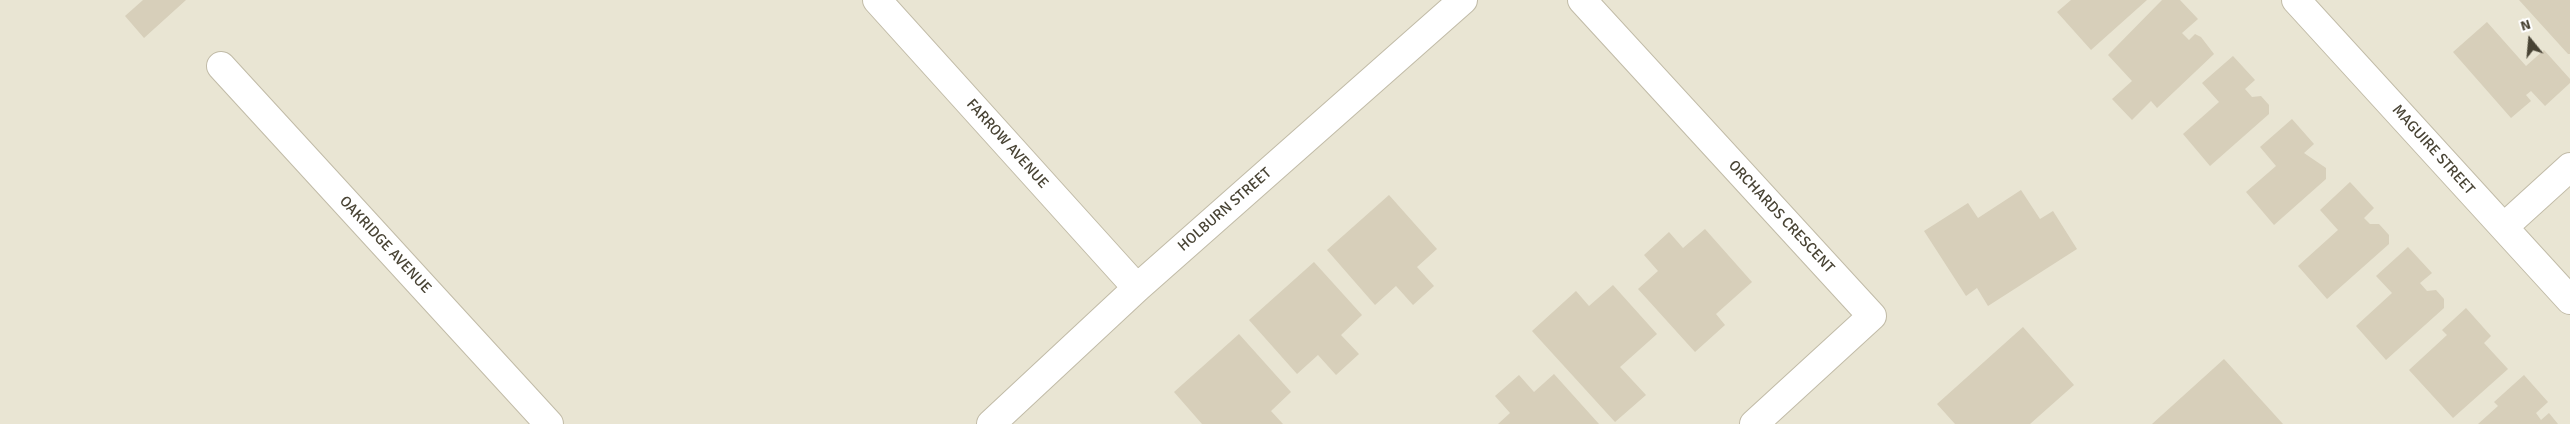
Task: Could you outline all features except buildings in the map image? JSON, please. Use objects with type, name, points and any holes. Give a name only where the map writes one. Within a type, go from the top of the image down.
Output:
[{"type":"street","name":"FARROW AVENUE","points":[[877,0],[1137,288]]},
{"type":"street","name":"HOLBURN STREET","points":[[991,424],[1137,288],[1463,0]]},
{"type":"street","name":"ORCHARDS CRESCENT","points":[[1582,0],[1872,316],[1754,424]]},
{"type":"street","name":"MAGUIRE STREET","points":[[2296,0],[2570,300]]},
{"type":"street","name":"OAKRIDGE AVENUE","points":[[221,66],[549,424]]},
{"type":"street","points":[[2504,227],[2570,167]]},
{"type":"shaded area","points":[[0,0],[2570,0],[2570,424],[0,424]]}]
